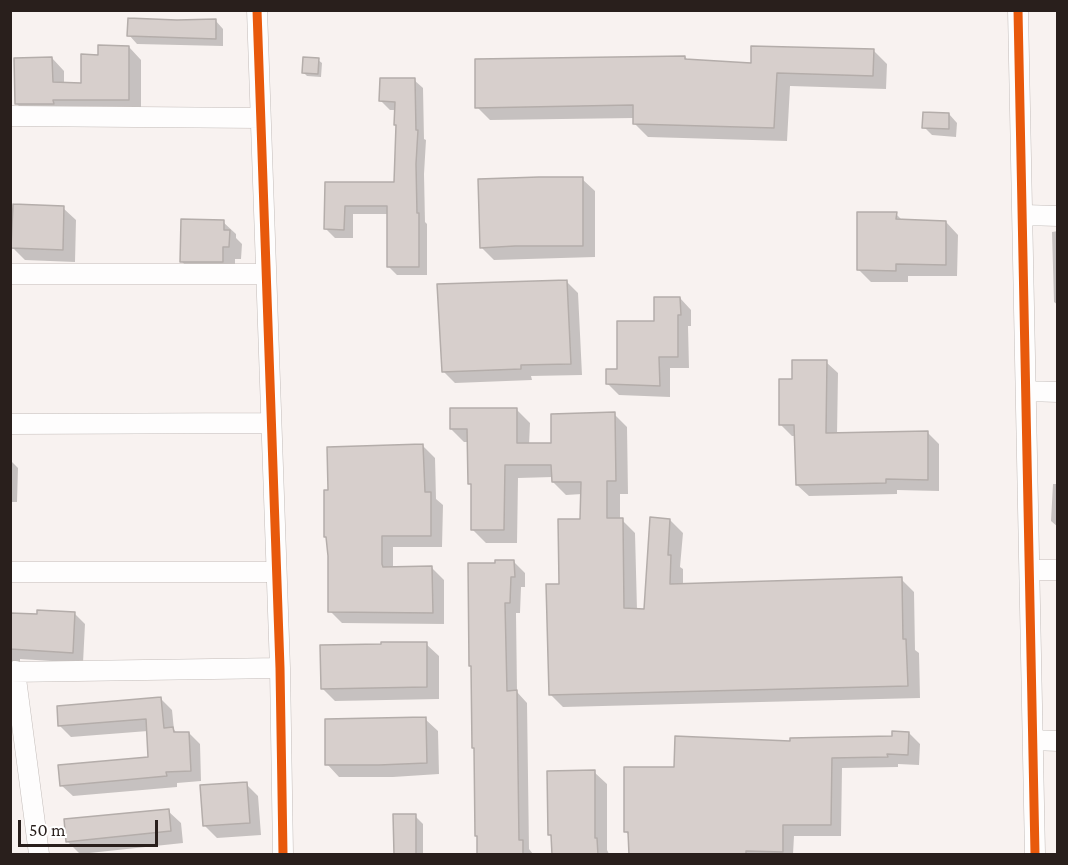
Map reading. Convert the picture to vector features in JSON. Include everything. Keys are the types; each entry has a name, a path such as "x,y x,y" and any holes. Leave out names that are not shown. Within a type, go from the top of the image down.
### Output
{"street":[{"path":"256,10 280,668 283,855"},
{"path":"1018,10 1024,215 1035,855"},
{"path":"10,116 260,118"},
{"path":"1024,215 1058,216"},
{"path":"10,274 265,274"},
{"path":"1027,391 1058,392"},
{"path":"10,424 271,423"},
{"path":"1030,570 1058,570"},
{"path":"10,572 276,572"},
{"path":"39,855 13,671 280,668"},
{"path":"1034,740 1058,741"}],"building":[{"path":"128,18 216,19 216,39 127,36"},
{"path":"98,45 129,46 129,100 53,100 54,104 15,104 14,58 52,57 53,82 81,83 81,54 98,55"},
{"path":"751,46 874,49 873,76 777,73 774,128 633,124 633,105 475,108 475,59 685,56 685,59 751,63"},
{"path":"303,57 319,58 318,74 302,73"},
{"path":"380,78 415,78 416,130 418,130 416,164 419,267 387,267 387,206 345,206 344,230 324,229 325,182 394,182 395,102 379,101"},
{"path":"923,112 949,113 949,129 922,128"},
{"path":"583,177 583,246 480,248 478,179"},
{"path":"13,204 64,206 63,250 11,248"},
{"path":"857,212 897,212 896,219 946,221 946,265 896,264 896,271 857,270"},
{"path":"181,219 224,220 224,230 230,230 229,247 223,247 223,262 180,262"},
{"path":"567,280 571,364 521,365 521,369 442,372 437,284"},
{"path":"654,297 680,297 678,357 659,357 660,386 606,384 606,369 617,369 617,321 654,321"},
{"path":"792,360 827,360 826,433 928,431 928,480 886,479 886,483 796,485 794,425 779,425 779,379 792,379"},
{"path":"450,408 517,408 517,443 551,443 551,414 615,412 616,481 607,481 607,518 623,518 624,608 644,609 650,517 670,519 668,555 671,555 670,584 902,577 903,639 906,639 908,686 549,695 546,584 559,584 558,519 580,519 581,482 552,482 551,465 505,465 504,530 471,530 471,484 468,484 467,429 450,429"},
{"path":"423,444 425,492 431,492 431,536 382,536 382,564 383,567 432,566 433,613 328,612 328,556 326,537 324,537 324,490 328,490 327,447"},
{"path":"495,560 514,560 515,577 511,577 510,603 505,603 507,691 517,690 519,840 523,840 523,855 477,855 477,836 475,836 468,563 495,563"},
{"path":"37,610 75,612 73,653 10,649 10,613 37,614"},
{"path":"381,642 427,642 427,687 321,689 320,645 381,644"},
{"path":"161,697 164,728 173,727 174,732 189,732 191,771 166,772 167,776 60,786 58,765 148,757 146,719 58,726 57,706"},
{"path":"426,717 427,763 325,765 325,719"},
{"path":"892,731 909,732 908,755 887,754 888,757 832,758 831,825 783,825 783,852 746,851 746,855 629,855 628,832 624,832 624,767 674,767 675,736 790,741 790,738 892,736"},
{"path":"595,770 595,838 597,838 598,855 552,855 551,835 548,835 547,771"},
{"path":"247,782 250,823 203,826 200,785"},
{"path":"169,809 171,831 66,842 64,819"},
{"path":"393,814 416,814 416,855 394,855"}],"cycle path":[{"path":"257,10 280,668 283,854"},
{"path":"1018,10 1035,854"}]}
